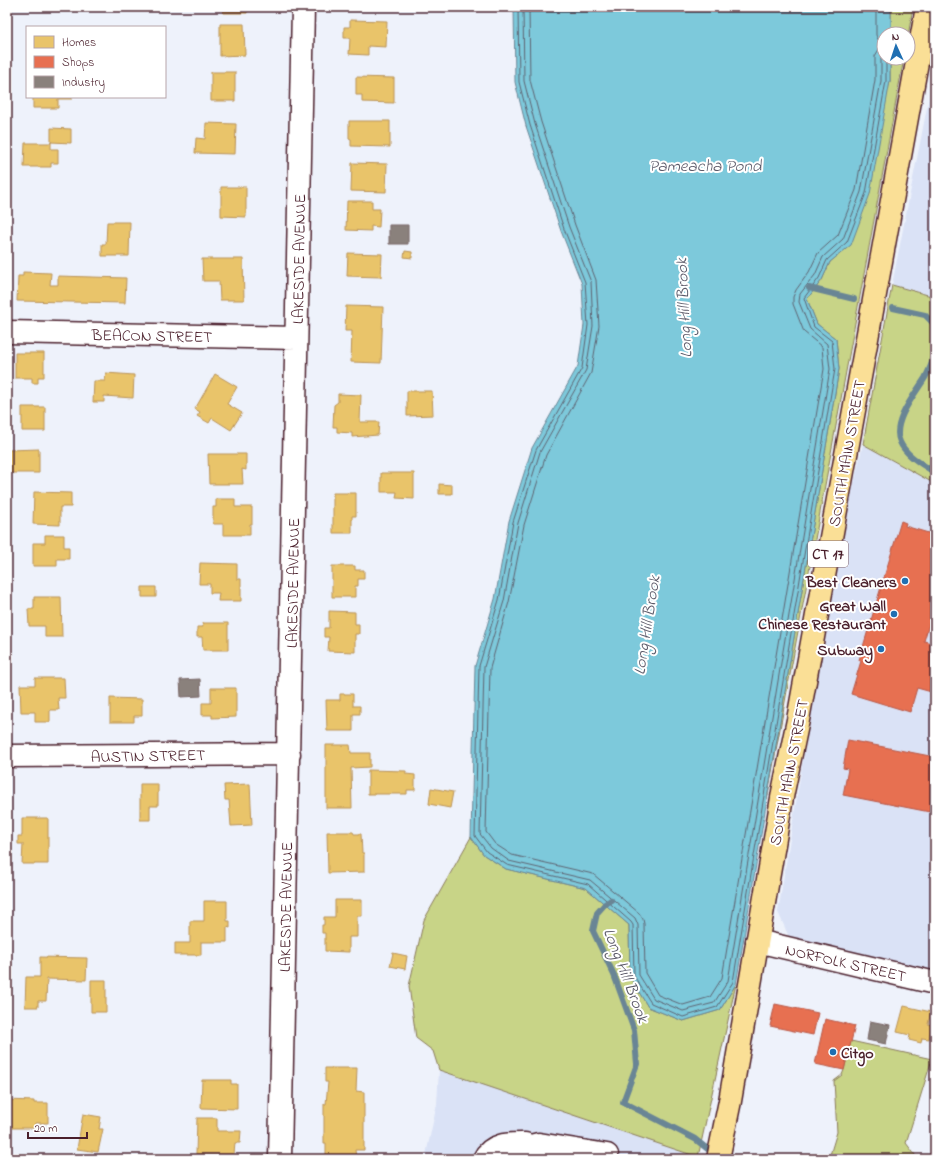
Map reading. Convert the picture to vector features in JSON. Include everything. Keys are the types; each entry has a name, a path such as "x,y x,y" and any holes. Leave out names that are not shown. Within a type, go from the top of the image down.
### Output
{"main road":[{"name":"SOUTH MAIN STREET","path":"718,1159 730,1101 783,792 798,720 928,33 926,7"}],"street":[{"name":"LAKESIDE AVENUE","path":"280,1159 303,7"},
{"name":"BEACON STREET","path":"7,332 296,338"},
{"name":"AUSTIN STREET","path":"7,756 289,754"},
{"name":"NORFOLK STREET","path":"757,941 935,983"},
{"path":"484,1159 494,1148 510,1144 539,1144 607,1155"},
{"path":"507,1159 527,1147 539,1144"}],"shaded area":[{"path":"935,67 935,297 892,285"},
{"path":"863,444 935,484 935,972 789,937 778,912 812,705 846,517"},
{"path":"439,1070 701,1159 425,1159 437,1104"}],"green space":[{"path":"891,7 913,7 910,26 891,26"},
{"path":"890,66 903,66 767,799 839,369 836,339 817,324 807,299 822,280 830,262 851,244 890,81"},
{"path":"892,285 935,297 935,484 863,444"},
{"path":"471,837 484,855 506,869 586,888 629,925 630,977 648,1007 683,1021 720,1010 736,984 698,1157 439,1070 433,1051 416,1038 409,986 424,920"},
{"path":"851,1041 932,1059 906,1143 918,1159 818,1159 830,1155 837,1132 834,1081 842,1075"}],"water":[{"name":"Pameacha Pond","path":"514,7 891,7 891,26 876,26 876,66 890,66 890,81 870,194 851,245 830,262 822,280 807,299 817,324 836,339 839,369 736,984 720,1010 683,1021 648,1007 630,977 629,925 586,888 506,869 484,855 471,837 475,666 495,599 509,521 532,448 578,366 584,325 582,284 561,231 526,126 515,82"}],"building: Homes":[{"path":"223,7 247,7 247,13 223,13"},
{"path":"350,20 387,21 386,47 368,46 368,55 349,54 350,38 344,38 344,27 350,27"},
{"path":"220,24 244,24 245,55 220,56"},
{"path":"211,72 235,72 235,101 211,101"},
{"path":"356,77 394,78 394,103 362,102 362,95 356,95"},
{"path":"33,98 72,98 58,99 58,108 33,108"},
{"path":"349,121 390,121 390,147 351,146 351,139 349,138"},
{"path":"206,123 236,124 235,154 195,153 196,138 205,139"},
{"path":"51,128 71,129 71,143 51,142"},
{"path":"25,143 51,143 51,149 58,149 58,163 51,163 51,167 24,167"},
{"path":"352,163 387,164 386,192 351,191"},
{"path":"221,187 246,187 246,217 221,216"},
{"path":"347,201 372,201 372,209 380,209 379,227 371,226 371,231 346,230"},
{"path":"107,222 130,222 129,256 102,256 102,244 106,244"},
{"path":"405,251 412,252 412,258 404,257"},
{"path":"348,253 382,254 381,277 347,276"},
{"path":"202,259 243,259 244,300 220,300 219,281 203,281"},
{"path":"23,272 51,273 50,285 58,285 58,276 126,278 125,303 17,301 18,276 23,276"},
{"path":"346,306 383,307 381,363 351,362 352,331 345,331"},
{"path":"15,353 44,353 44,377 38,377 38,383 32,383 32,378 15,378"},
{"path":"106,373 134,375 133,398 104,396 104,402 93,402 94,381 105,381"},
{"path":"215,374 237,387 227,404 242,413 231,430 212,418 209,423 197,416 200,412 195,409"},
{"path":"407,391 432,391 433,415 407,416"},
{"path":"338,394 361,395 360,422 379,422 378,435 352,437 352,433 337,432 337,427 333,427 334,405 338,402"},
{"path":"22,407 45,407 45,431 22,431"},
{"path":"39,449 39,473 9,473 9,450"},
{"path":"208,454 246,454 246,470 242,469 243,484 209,484"},
{"path":"381,473 414,473 414,499 396,498 397,492 381,492"},
{"path":"439,484 452,485 452,494 439,494"},
{"path":"34,492 71,493 71,507 60,507 60,525 33,524"},
{"path":"333,493 356,493 356,516 352,516 352,533 333,533"},
{"path":"216,499 235,499 235,507 252,507 252,524 250,524 250,535 223,535 223,524 213,524 213,507 216,507"},
{"path":"45,535 64,535 64,547 69,547 69,559 57,559 57,566 33,566 33,543 45,543"},
{"path":"200,563 237,564 237,579 241,579 241,601 218,601 219,593 210,593 210,584 199,584"},
{"path":"332,566 355,566 355,570 364,570 364,579 358,579 358,586 355,586 355,597 332,597"},
{"path":"142,587 156,587 156,597 142,597"},
{"path":"34,597 61,597 62,637 45,637 45,626 29,626 28,609 34,609"},
{"path":"329,611 355,612 355,624 359,624 359,634 355,634 355,652 328,651 329,637 324,637 324,628 329,628"},
{"path":"202,623 228,623 228,650 203,650 202,637 197,637 197,627 203,627"},
{"path":"35,678 64,678 65,698 58,698 59,710 50,710 50,722 35,722 35,712 21,712 20,685 35,685"},
{"path":"211,688 236,688 236,717 212,718 212,715 202,715 202,703 211,703"},
{"path":"340,694 353,694 353,706 360,706 360,714 353,714 353,731 327,731 326,700 340,700"},
{"path":"110,698 142,699 142,716 134,716 134,722 110,722"},
{"path":"326,745 350,745 351,753 370,753 370,767 351,768 352,808 326,808"},
{"path":"368,770 406,771 406,774 415,775 415,790 407,790 407,794 368,794"},
{"path":"140,784 158,784 158,806 150,806 150,820 140,820"},
{"path":"250,784 252,825 231,826 229,800 225,800 224,785"},
{"path":"431,788 453,792 450,808 429,804"},
{"path":"22,818 48,818 48,864 22,864 23,844 18,844 18,836 22,836"},
{"path":"327,832 353,832 354,834 361,834 362,853 364,853 364,872 328,873"},
{"path":"335,900 362,900 362,916 357,916 357,937 349,937 349,952 325,951 325,933 322,933 322,925 324,925 324,917 335,917"},
{"path":"204,901 227,901 227,921 230,921 230,928 227,927 227,942 201,942 201,955 175,955 175,943 190,943 190,921 204,921"},
{"path":"393,953 407,956 405,969 390,966"},
{"path":"40,957 87,958 86,980 47,979 46,1001 38,1001 38,1007 25,1007 26,977 40,977"},
{"path":"91,980 106,980 106,1012 91,1012"},
{"path":"904,1006 931,1012 928,1024 932,1025 929,1039 922,1038 921,1043 909,1040 910,1035 897,1032"},
{"path":"325,1068 357,1068 356,1091 364,1092 364,1150 355,1150 356,1159 323,1159 323,1157 326,1157 326,1143 324,1143 324,1104 326,1104 328,1082 325,1082"},
{"path":"202,1080 231,1080 231,1084 237,1084 237,1109 201,1108"},
{"path":"7,1100 48,1103 48,1123 35,1123 35,1128 7,1128"},
{"path":"83,1114 101,1117 99,1129 103,1129 98,1152 77,1149"},
{"path":"197,1118 217,1118 217,1131 241,1131 240,1143 235,1143 234,1154 196,1154"}],"building: Shops":[{"path":"901,521 906,523 905,526 935,535 935,604 924,641 935,644 935,693 917,688 910,712 851,694 861,661 859,660"},
{"path":"848,740 935,757 935,813 843,795 848,769 843,768"},
{"path":"775,1004 818,1013 813,1035 770,1026"},
{"name":"Citgo","path":"825,1019 855,1026 844,1070 815,1064"}],"building: Industry":[{"path":"389,225 408,225 408,244 389,244"},
{"path":"200,679 201,696 181,697 180,680"},
{"path":"870,1021 890,1025 886,1044 867,1040"}],"waterway":[{"path":"809,288 854,299"},
{"path":"893,308 925,315 935,325"},
{"path":"935,355 925,378 905,409 901,418 898,434 900,442 906,452 935,473"},
{"name":"Long Hill Brook","path":"611,900 597,913 593,931 614,975 634,1030 637,1064 623,1102 695,1139 715,1155"}],"place":[{"name":"Best Cleaners","path":"905,581"},
{"name":"Great Wall Chinese Restaurant","path":"894,614"},
{"name":"Subway","path":"881,649"},
{"name":"Citgo","path":"833,1052"}]}
